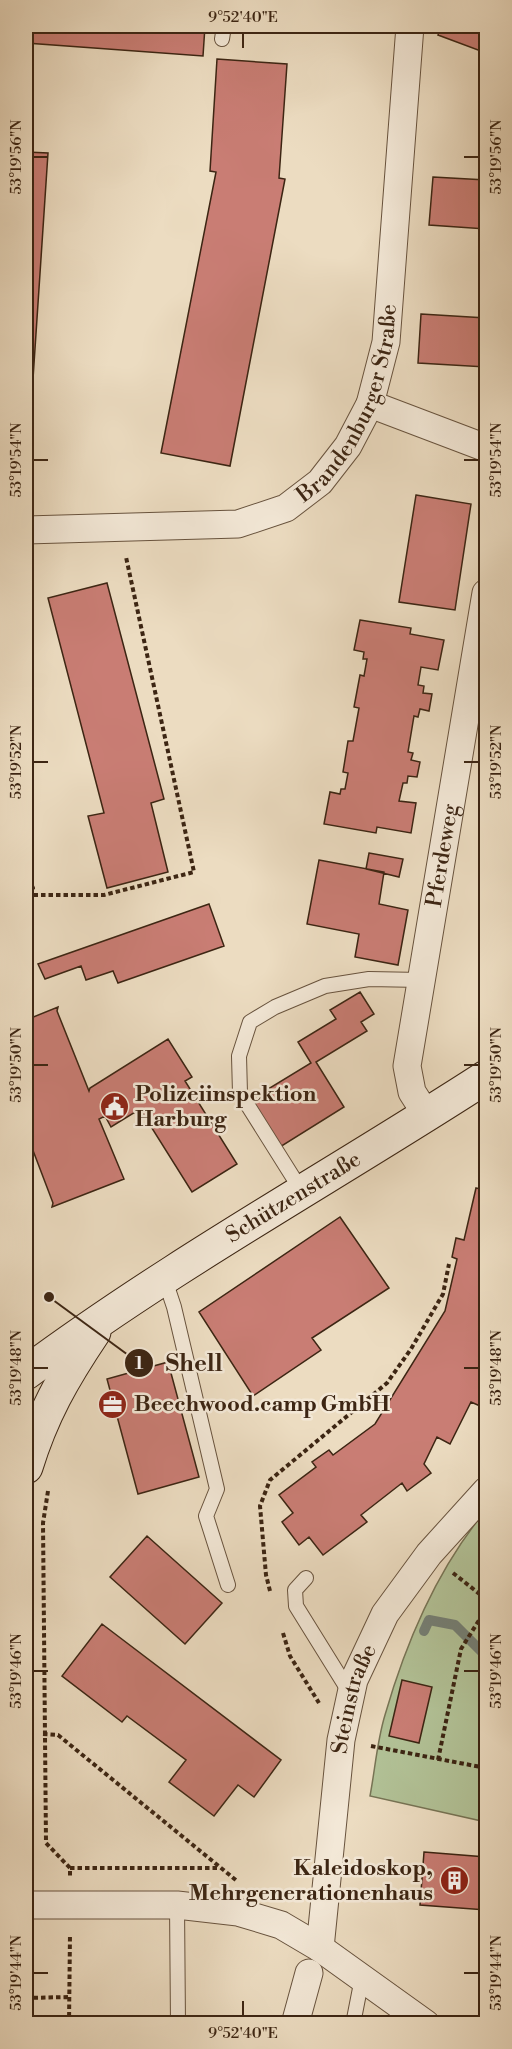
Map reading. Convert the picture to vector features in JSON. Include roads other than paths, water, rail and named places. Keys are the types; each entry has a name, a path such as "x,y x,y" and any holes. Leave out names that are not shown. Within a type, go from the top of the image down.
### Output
{"street":[{"name":"Brandenburger Straße","path":"26,530 238,524 286,508 320,482 348,446 370,404 386,342 410,26"},
{"path":"370,404 486,447"},
{"name":"Pferdeweg","path":"426,1114 412,1092 407,1066 486,593"},
{"name":"Schützenstraße","path":"26,1373 164,1277 486,1077"},
{"name":"Schützenstraße","path":"38,1474 39,1425 54,1394 102,1321"},
{"name":"Steinstraße","path":"320,1948 341,1740 354,1680 385,1614 429,1554 486,1491"},
{"path":"26,1905 177,1905 249,1915 281,1925 320,1948 426,2024"},
{"path":"295,2024 309,1973"}],"lane":[{"path":"301,1190 240,1093 239,1056 250,1022 275,1007 326,986 369,979 421,980"},
{"path":"164,1277 174,1307 217,1489 206,1516 228,1585"},
{"path":"306,1578 295,1590 296,1606 351,1695"},
{"path":"177,1905 178,2024"},
{"path":"353,2024 362,1978"}],"waterway":[{"path":"424,1631 429,1620 455,1625 486,1656"}],"place":[{"name":"Polizeiinspektion Harburg","path":"114,1107"},
{"name":"Shell","path":"49,1297"},
{"name":"Beechwood.camp GmbH","path":"113,1404"},
{"name":"Kaleidoskop, Mehrgenerationenhaus","path":"454,1881"}]}
